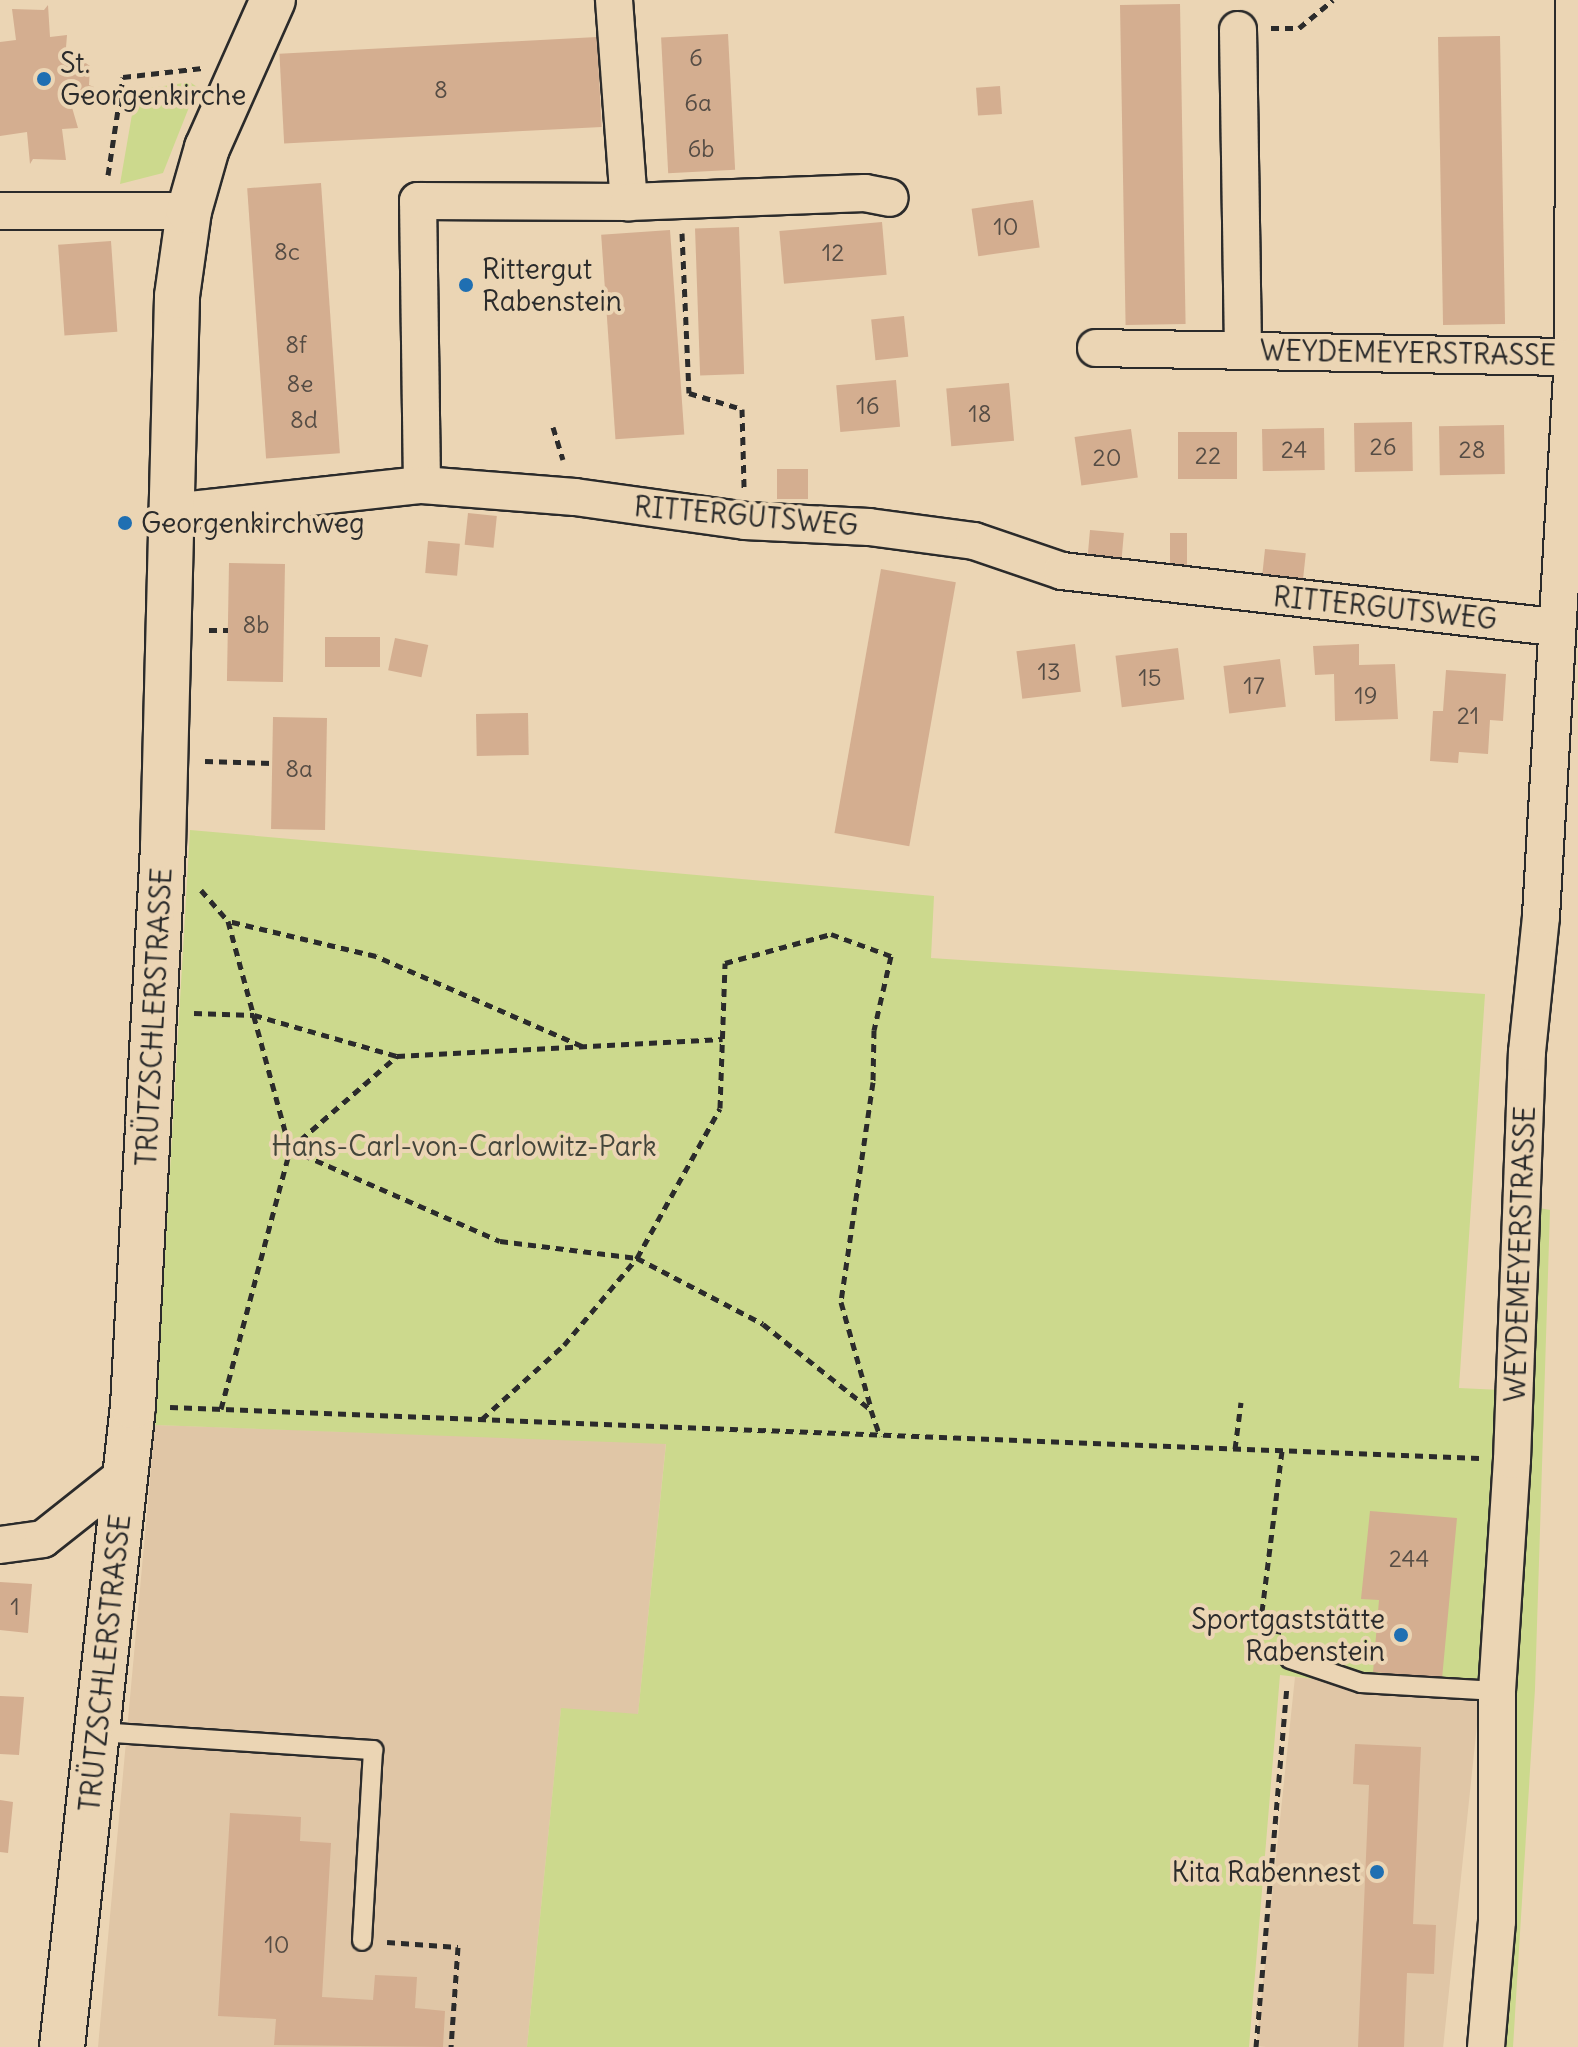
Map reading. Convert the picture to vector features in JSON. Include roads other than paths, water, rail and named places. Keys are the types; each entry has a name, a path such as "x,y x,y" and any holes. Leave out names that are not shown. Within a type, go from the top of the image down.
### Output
{"street":[{"name":"TRÜTZSCHLERSTRASSE","path":"62,2047 100,1732 133,1406 165,760 177,296 189,211 207,148 273,0"},
{"path":"614,0 629,202"},
{"name":"WEYDEMEYERSTRASSE","path":"1486,2047 1497,1921 1497,1691 1512,1460 1527,1052 1541,916 1556,627 1573,461 1574,0"},
{"name":"WEYDEMEYERSTRASSE","path":"1238,30 1243,350"},
{"path":"422,485 418,201 629,202 865,193 890,198"},
{"path":"0,211 189,211"},
{"name":"WEYDEMEYERSTRASSE","path":"1096,348 1573,357"},
{"name":"RITTERGUTSWEG","path":"172,512 422,485 575,497 745,521 959,539 1062,571 1556,627"},
{"path":"0,1545 43,1539 125,1474"}],"lane":[{"path":"1290,1659 1361,1683 1497,1691"},
{"path":"100,1732 373,1750 362,1941"}],"place":[{"name":"St. Georgenkirche","path":"44,79"},
{"name":"Rittergut Rabenstein","path":"466,285"},
{"name":"Georgenkirchweg","path":"125,523"},
{"name":"Sportgaststätte Rabenstein","path":"1401,1635"},
{"name":"Kita Rabennest","path":"1377,1872"}],"park label":[{"name":"Hans-Carl-von-Carlowitz-Park","path":"464,1146"}]}
